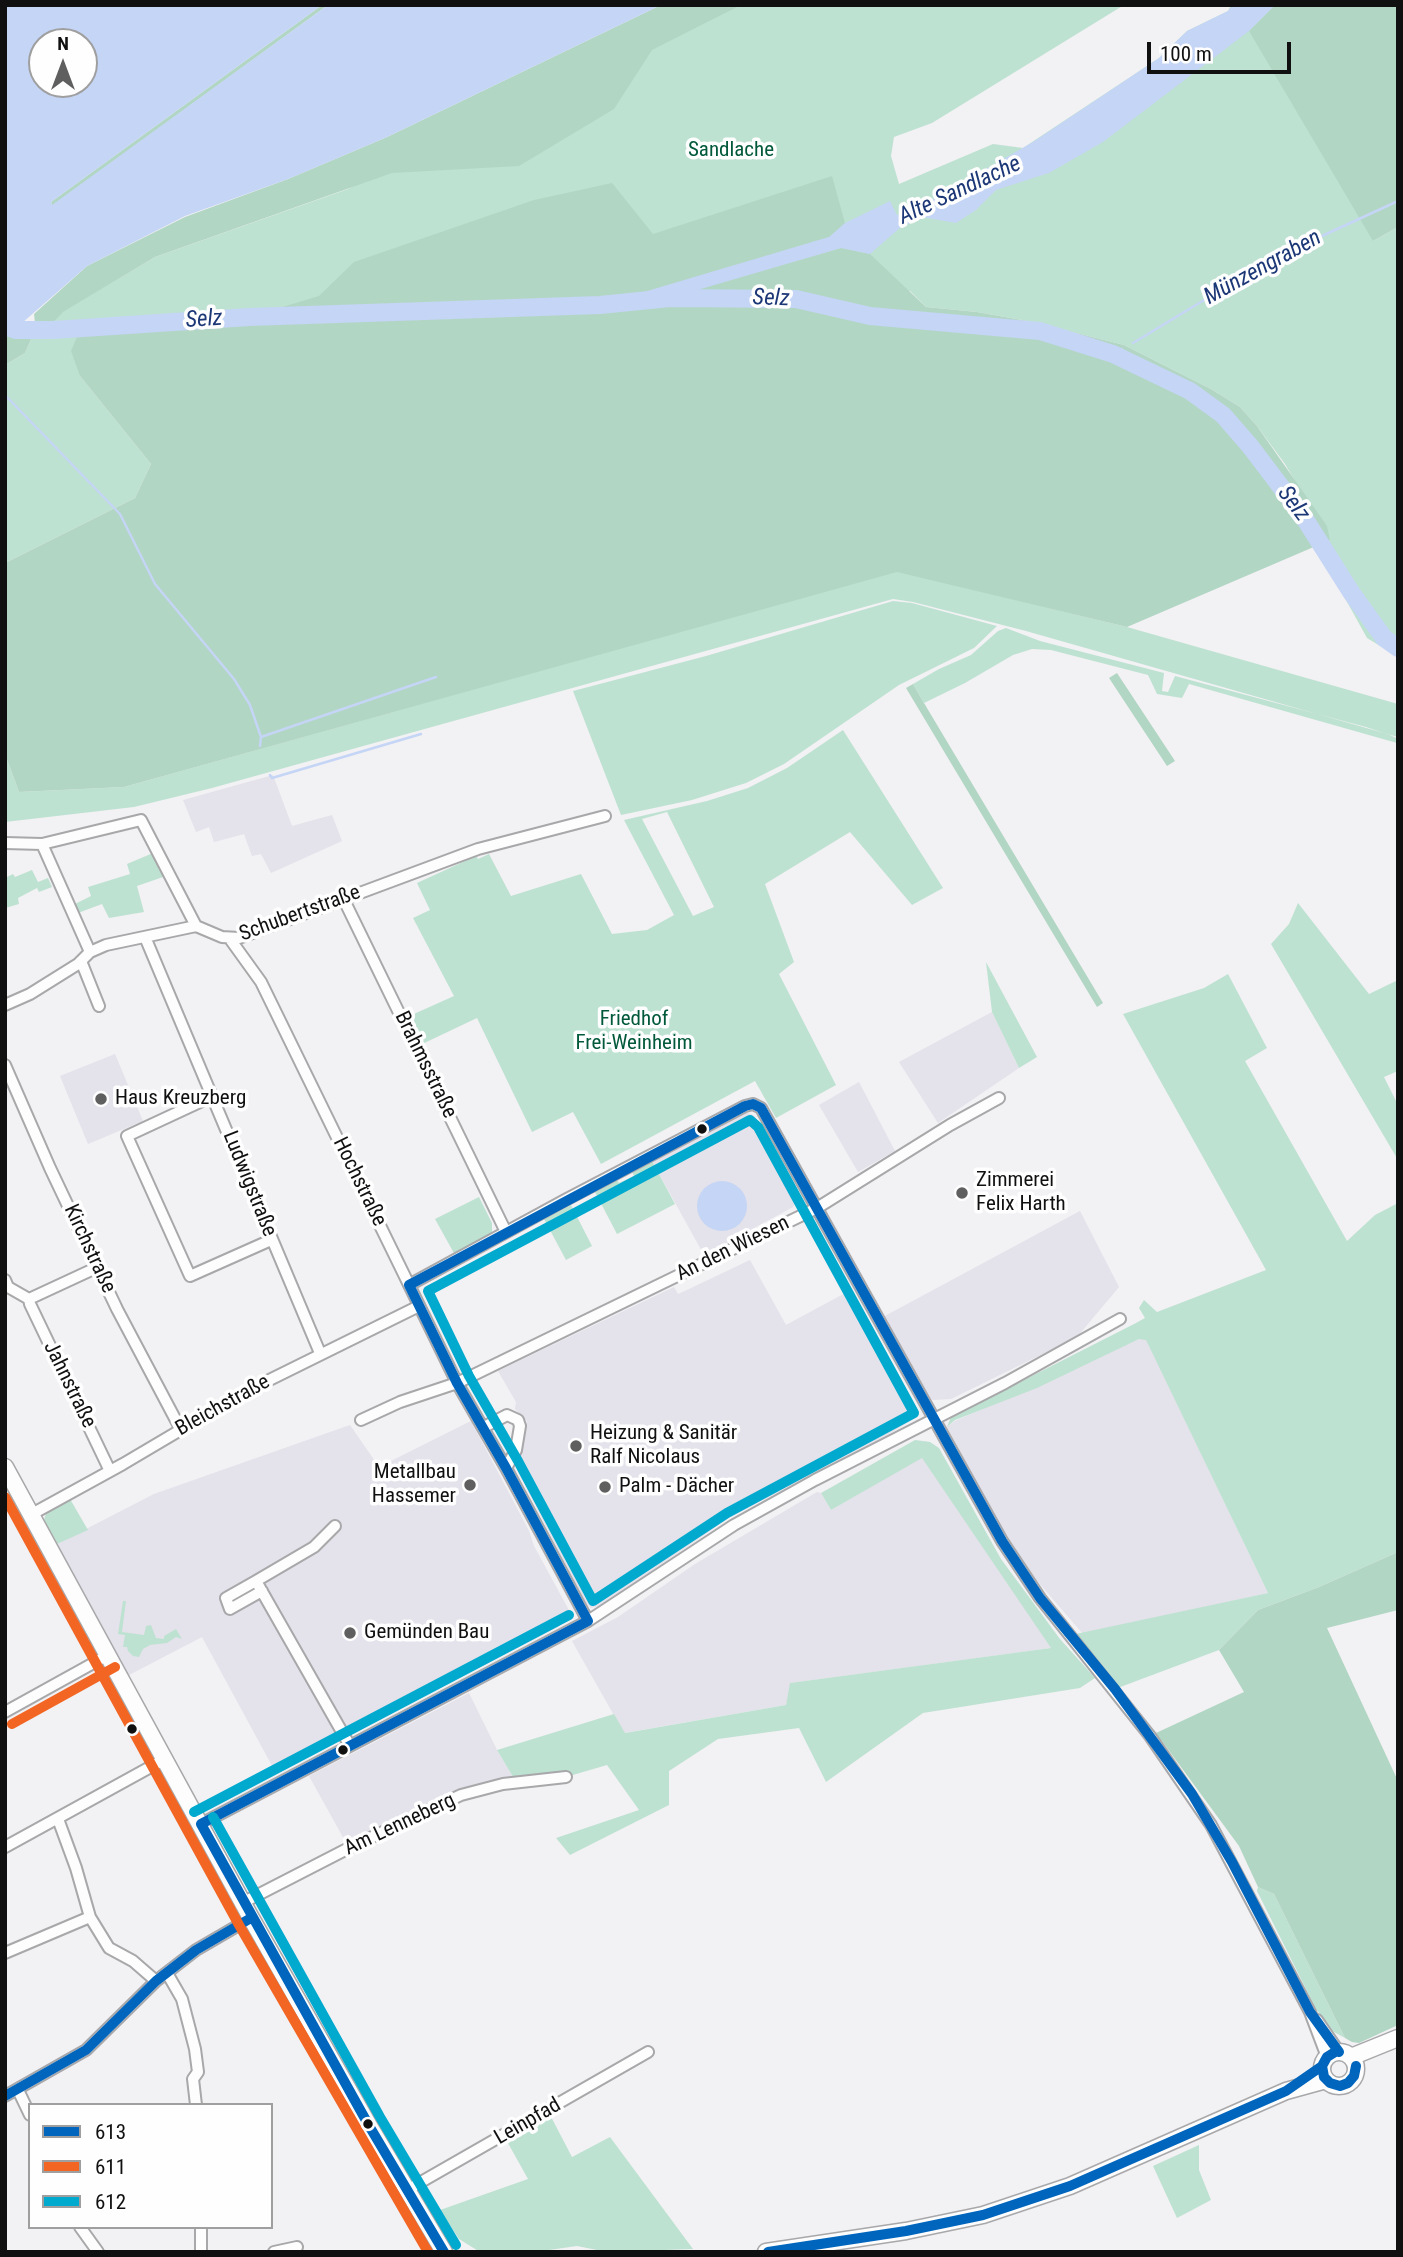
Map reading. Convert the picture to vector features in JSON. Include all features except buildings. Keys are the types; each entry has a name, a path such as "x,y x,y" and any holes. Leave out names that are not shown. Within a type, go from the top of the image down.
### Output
{"street":[{"name":"Schubertstraße","path":"196,926 230,939 239,938 478,849 605,816"},
{"path":"5,843 42,844 141,820 196,926 106,945 90,952 81,961 30,994 5,1005"},
{"path":"42,844 90,952"},
{"name":"Brahmsstraße","path":"344,898 506,1232"},
{"name":"Ludwigstraße","path":"145,937 320,1353"},
{"name":"Hochstraße","path":"230,939 261,982 457,1382 588,1621"},
{"path":"81,961 99,1006"},
{"name":"Kirchstraße","path":"5,1065 97,1267 180,1428"},
{"path":"5,1101 17,1096"},
{"path":"213,1096 127,1136 190,1276 271,1240"},
{"name":"An den Wiesen","path":"361,1420 400,1402 457,1382 817,1208 999,1098"},
{"path":"410,1285 742,1107 753,1104 762,1110 1002,1541 1040,1598 1115,1689 1192,1794 1337,2063"},
{"path":"29,1299 97,1267"},
{"name":"Jahnstraße","path":"5,1280 8,1287 29,1299 110,1471"},
{"name":"Bleichstraße","path":"32,1514 180,1428 320,1353 419,1306"},
{"path":"201,1824 588,1621 734,1525 1120,1319"},
{"path":"484,1427 507,1415 518,1420 520,1426 516,1450 506,1468"},
{"path":"5,1466 251,1918 440,2249 456,2252"},
{"path":"335,1526 314,1547 259,1586 349,1746"},
{"path":"5,1712 108,1655"},
{"path":"5,1847 165,1759"},
{"name":"Am Lenneberg","path":"244,1902 349,1848 461,1796 503,1784 566,1777"},
{"path":"58,1819 90,1917 109,1948 133,1961 156,1981"},
{"path":"5,1953 90,1917"},
{"path":"5,2096 86,2050 156,1981 196,1950 251,1918"},
{"path":"167,1973 182,1999 195,2049 198,2072 193,2079 196,2103"},
{"path":"766,2252 906,2231 983,2216 1070,2186 1286,2091 1337,2063 1392,2041"},
{"name":"Leinpfad","path":"407,2190 648,2052"},
{"path":"18,2090 28,2111"},
{"path":"81,2229 98,2252"},
{"path":"201,2229 201,2252"},
{"path":"275,2252 297,2247"}],"shaded area":[{"path":"273,775 292,826 332,815 342,841 271,873 261,854 252,856 244,834 214,842 209,827 196,832 183,800"},
{"path":"992,1012 1019,1068 938,1123 899,1062"},
{"name":"Haus Kreuzberg","path":"115,1054 143,1121 88,1144 60,1076"},
{"path":"859,1082 895,1151 858,1172 819,1105"},
{"path":"747,1112 755,1116 797,1198 793,1207 704,1255 652,1161"},
{"path":"1080,1211 1119,1287 1077,1337 951,1399 932,1400 883,1317"},
{"path":"750,1260 786,1325 849,1291 916,1408 915,1418 888,1435 729,1518 602,1605 591,1608 585,1602 517,1470 527,1421 515,1409 516,1402 498,1371 674,1287 678,1294"},
{"path":"1139,1339 1146,1339 1268,1593 1083,1634 1026,1568 1010,1544 947,1427 955,1421"},
{"path":"471,1421 570,1612 570,1617 558,1627 276,1773 202,1637 129,1675 57,1544 154,1494 350,1425 379,1467"},
{"path":"922,1457 1052,1648 791,1683 786,1705 624,1733 572,1641 618,1617 695,1564 817,1492 821,1493 831,1510"},
{"path":"469,1693 516,1782 488,1787 349,1848 309,1776"}],"green space":[{"path":"322,5 328,5 52,206 51,202"},
{"path":"661,5 741,5 652,50 614,109 519,166 392,173 155,257 63,312 50,326 35,323 34,314 87,266 185,217 288,179 387,137"},
{"name":"Sandlache","path":"705,5 1124,5 932,123 894,137 891,156 899,184 993,144 1023,148 1159,58 1187,31 1228,11 1231,5 1398,5 1373,241 1398,227 1398,657 1367,638 1336,582 1321,544 1330,540 1285,464 1240,407 1211,389 1124,345 1033,322 977,312 926,307 910,291 260,314 249,317 80,376 151,464 135,498 5,563 5,365 25,353 35,330 52,330 50,326 62,312 155,257 348,189"},
{"path":"1275,5 1398,5 1398,227 1373,241 1249,31"},
{"path":"832,176 845,223 830,237 606,304 670,297 841,248 870,254 926,307 977,312 1033,322 1124,345 1211,389 1240,407 1257,426 1327,526 1330,540 1127,627 897,572 124,787 19,792 5,754 5,563 135,498 151,464 80,376 71,351 77,337 111,326 249,317 319,296 354,262 534,200 612,183 653,234"},
{"path":"16,330 35,330 25,353 5,365 5,338"},
{"path":"897,571 1127,627 1398,704 1398,737 1026,631 893,599 212,788 134,807 5,822 5,754 19,792 124,787"},
{"path":"893,601 912,603 997,626 974,648 899,685 784,764 746,783 692,800 621,815 573,691 706,656"},
{"path":"1006,628 1040,641 1164,673 1162,691 1168,692 1175,676 1366,727 1396,738 1397,743 1189,684 1182,698 1157,694 1148,675 1051,650 1032,649 1013,655 924,703 913,684 971,655 998,631"},
{"path":"1117,673 1175,761 1167,766 1109,678"},
{"path":"913,684 1103,1003 1097,1007 906,688"},
{"name":"Friedhof Frei-Weinheim","path":"843,730 943,888 912,905 850,832 765,884 794,962 779,974 836,1085 776,1118 755,1081 601,1164 573,1112 532,1132 477,1018 418,1046 405,1018 454,996 413,918 430,910 417,883 476,856 478,859 489,854 511,896 581,874 612,934 647,930 674,915 624,820 707,801 748,788 787,768","holes":["667,812 714,907 693,916 642,819"]},
{"path":"153,853 166,876 137,886 144,912 109,918 102,904 78,913 75,904 91,896 88,887 130,874 127,864"},
{"path":"32,870 38,882 48,878 52,887 39,892 37,888 18,898 19,904 5,908 5,878"},
{"path":"1298,903 1369,994 1398,980 1398,1071 1384,1077 1398,1105 1398,1160 1271,944 1289,924"},
{"path":"986,962 1037,1057 1019,1068 992,1012"},
{"path":"1228,974 1267,1048 1245,1061 1347,1241 1375,1215 1398,1203 1398,1552 1258,1610 1219,1650 1115,1689 1071,1635 1268,1593 1146,1340 1139,1339 1037,1388 955,1420 947,1427 951,1417 1145,1318 1139,1308 1144,1300 1157,1312 1266,1270 1123,1014 1204,988"},
{"path":"652,1161 675,1204 617,1234 595,1192 617,1180 619,1183 634,1176 632,1172"},
{"path":"479,1197 492,1223 492,1233 455,1255 435,1219"},
{"path":"571,1205 592,1246 566,1260 544,1219"},
{"path":"915,1440 930,1442 939,1448 1001,1559 1060,1639 1095,1678 1080,1688 923,1713 826,1782 799,1728 718,1739 669,1771 669,1805 570,1855 556,1838 639,1810 607,1765 566,1777 516,1782 497,1750 614,1714 625,1733 786,1705 790,1683 1051,1648 922,1458 831,1510 821,1493"},
{"path":"70,1499 88,1530 57,1544 44,1520 46,1513"},
{"path":"1398,1552 1398,1610 1327,1628 1398,1781 1398,2025 1359,2043 1345,2038 1274,1894 1258,1887 1239,1846 1156,1733 1244,1692 1219,1650 1258,1610"},
{"path":"123,1601 126,1601 122,1632 144,1635 146,1626 151,1625 156,1638 164,1639 164,1636 176,1629 182,1639 176,1637 167,1643 150,1645 143,1649 139,1657 133,1656 127,1647 123,1647 125,1635 118,1634"},
{"path":"1258,1887 1274,1894 1345,2038 1334,2032 1316,2009 1257,1891"},
{"path":"548,2111 572,2157 610,2137 693,2249 607,2252 577,2246 535,2252 480,2252 459,2239 440,2210 528,2179 504,2136"},
{"path":"1199,2145 1199,2170 1211,2200 1177,2218 1153,2166"}],"water":[{"path":"5,5 322,5 51,202 52,205 328,5 661,5 387,137 288,179 185,216 87,266 5,338"},
{"name":"Alte Sandlache","path":"1233,5 1275,5 1249,31 1103,142 1049,173 996,190 976,210 956,223 916,216 870,254 841,248 670,298 600,305 829,237 845,223 890,201 897,215 937,197 1033,142 1159,58 1187,31 1228,11"},
{"path":"722,1181 739,1189 747,1206 739,1223 722,1231 705,1223 697,1206 705,1189"}],"waterway":[{"name":"Münzengraben","path":"1133,343 1272,259 1398,201"},
{"name":"Selz","path":"5,326 16,330 53,330 249,317 600,305 670,298 796,299 870,316 1040,331 1113,354 1190,391 1223,415 1303,516 1384,638 1398,648"},
{"name":"Münzengraben","path":"1113,354 1122,349"},
{"path":"5,395 120,514 155,584 234,679 250,705 261,737 436,677"},
{"path":"270,775 272,778 421,734"},
{"path":"260,746 261,737"}],"transit line":[{"name":"613","path":"409,1285 745,1106 753,1104 761,1108 1002,1541 1040,1598 1115,1689 1192,1794 1232,1862 1310,2012 1339,2052"},
{"name":"612","path":"750,1120 758,1127 914,1413 727,1513 593,1601 469,1376 428,1291 750,1120"},
{"name":"613","path":"409,1285 457,1383 588,1621"},
{"name":"611","path":"5,1497 239,1925 428,2252"},
{"name":"612","path":"194,1812 569,1615"},
{"name":"613","path":"201,1824 588,1621"},
{"name":"611","path":"12,1724 115,1667"},
{"name":"612","path":"213,1817 380,2117 456,2245"},
{"name":"613","path":"201,1824 368,2124 444,2252"},
{"name":"613","path":"5,2096 86,2050 156,1981 196,1950 251,1918"},
{"name":"613","path":"1335,2052 1327,2057 1322,2066 1324,2077 1330,2083 1340,2086 1348,2083 1354,2076 1356,2066"},
{"name":"613","path":"768,2252 906,2231 983,2215 1070,2186 1286,2091 1322,2066"}],"place":[{"name":"Haus Kreuzberg","path":"101,1099"},
{"name":"Zimmerei Felix Harth","path":"962,1193"},
{"name":"Heizung & Sanitär Ralf Nicolaus","path":"576,1446"},
{"name":"Metallbau Hassemer","path":"470,1485"},
{"name":"Palm - Dächer","path":"605,1487"},
{"name":"Gemünden Bau","path":"350,1633"}]}
